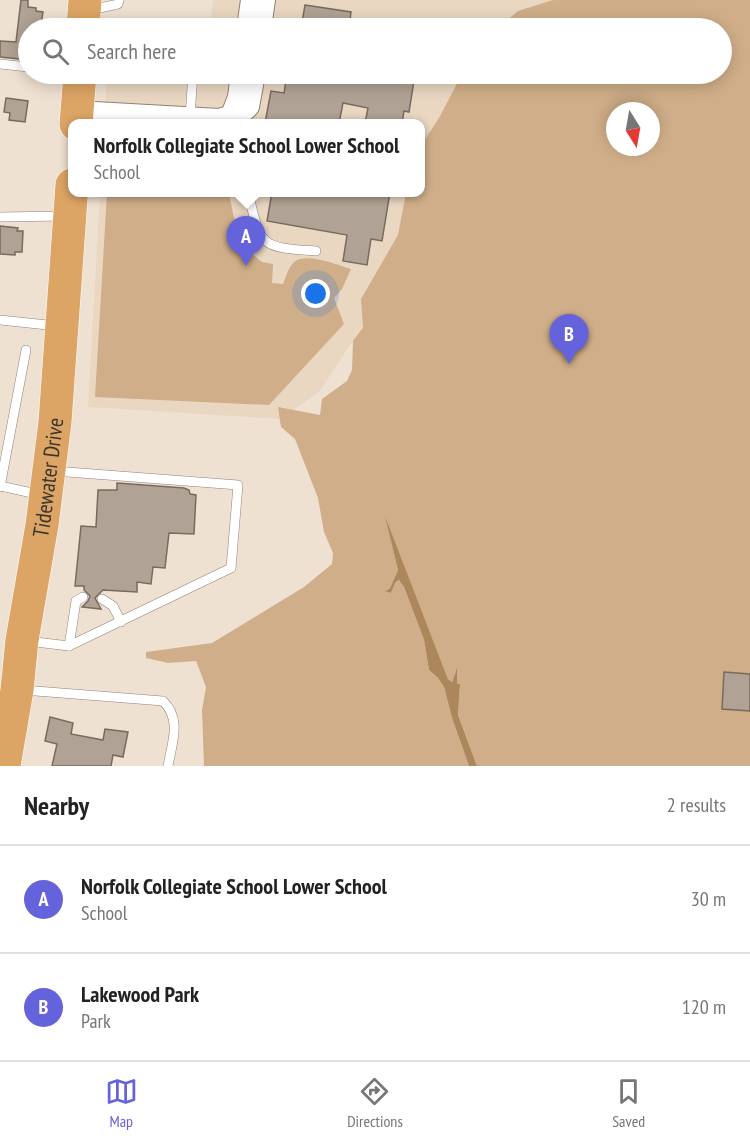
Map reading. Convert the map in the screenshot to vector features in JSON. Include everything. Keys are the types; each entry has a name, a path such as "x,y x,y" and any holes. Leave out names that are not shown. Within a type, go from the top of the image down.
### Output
{"highway":[{"path":"77,117 79,84"},
{"name":"Tidewater Drive","path":"4,766 56,422 71,201"}],"street":[{"path":"247,18 250,0"},
{"path":"263,18 266,0"},
{"path":"231,119 239,84"},
{"path":"77,117 190,116 231,119 250,107 254,84"}],"lane":[{"path":"84,13 118,4 118,0"},
{"path":"0,64 18,66"},
{"path":"190,116 192,84"},
{"path":"249,197 257,230 266,242 277,248 316,251"},
{"path":"0,217 71,201"},
{"path":"0,320 62,326"},
{"path":"22,640 69,646 231,568 238,485 0,486 26,350"},
{"path":"69,646 76,601 83,597"},
{"path":"102,599 113,606 121,622"},
{"path":"17,690 163,701 171,708 175,723 168,766"}],"shaded area":[{"path":"213,0 553,0 529,18 211,18"},
{"path":"553,0 750,0 750,766 477,766 458,715 460,684 457,684 456,670 452,682 448,679 387,522 398,570 390,588 386,590 391,593 395,583 400,580 404,587 424,640 429,670 444,687 469,766 204,766 202,710 206,687 196,661 168,663 146,658 146,652 212,643 304,587 332,564 333,553 324,532 318,498 295,439 281,427 278,407 320,415 322,399 347,381 352,370 353,341 363,327 361,299 398,235 405,197 425,197 425,139 457,84 732,84 732,18 510,18 518,11"},
{"path":"106,84 487,84 369,316 320,391 281,419 88,407 100,197 425,197 425,119 104,119"},
{"path":"107,197 230,197 239,244 262,262 273,264 272,283 283,284 290,267 299,259 322,260 351,269 342,289 334,298 344,324 269,405 95,397"},
{"path":"385,516 448,679 452,682 457,668 457,684 460,684 458,715 477,766 469,766 444,687 429,670 424,640 404,587 399,580 395,583 391,593 385,591 390,588 398,570"}],"building":[{"path":"21,0 28,0 28,7 43,12 42,18 19,18"},
{"path":"305,5 351,12 350,18 303,18"},
{"path":"18,25 18,59 0,57 0,41 16,42"},
{"path":"285,84 413,84 409,112 404,111 403,119 366,119 368,108 343,103 340,119 266,119 271,91 284,93"},
{"path":"6,98 28,101 25,122 9,120 10,113 4,112"},
{"path":"271,197 389,197 382,241 371,239 367,265 343,261 347,235 267,221"},
{"path":"0,226 18,228 17,231 23,231 22,252 15,252 15,255 0,254"},
{"path":"117,483 189,490 190,494 196,495 194,534 169,533 165,568 153,567 151,584 137,582 137,592 103,590 95,598 101,609 82,607 90,596 84,590 84,586 75,586 81,526 96,527 98,490 117,490"},
{"path":"724,672 750,674 750,711 722,709"},
{"path":"50,717 73,723 71,734 103,740 105,729 128,732 123,757 113,755 111,766 52,766 57,744 45,741"}],"place":[{"name":"Norfolk Collegiate School Lower School","path":"246,266"},
{"name":"Lakewood Park","path":"569,364"}]}
